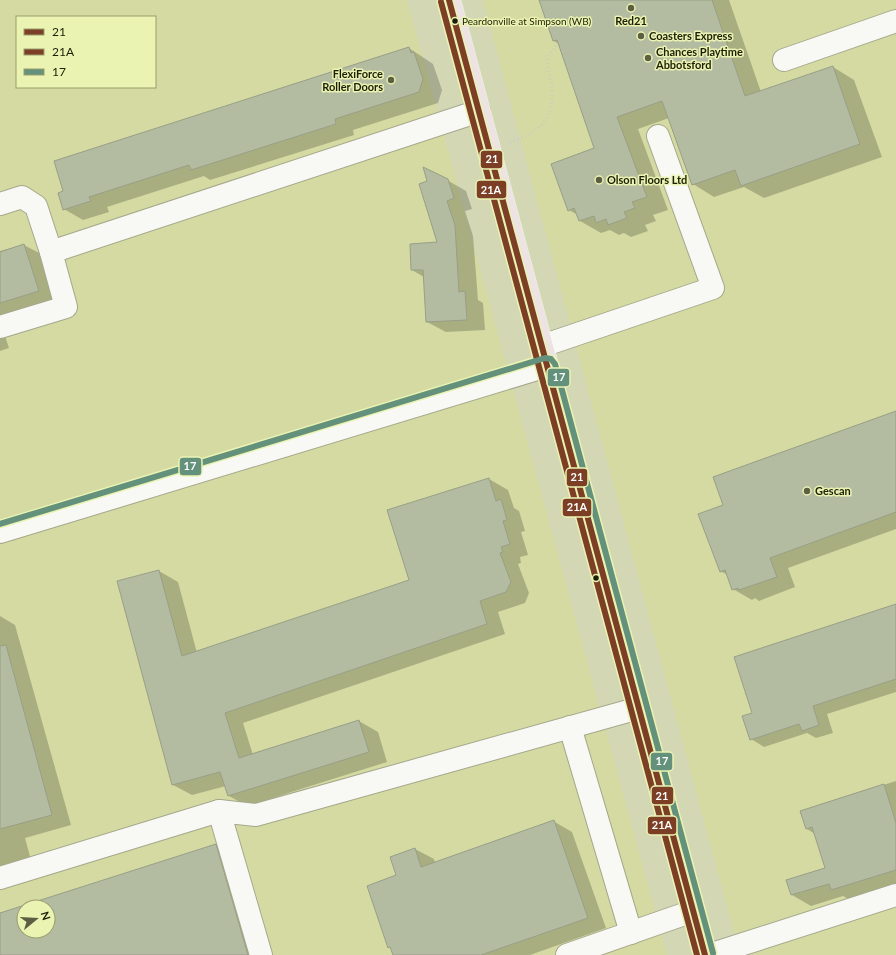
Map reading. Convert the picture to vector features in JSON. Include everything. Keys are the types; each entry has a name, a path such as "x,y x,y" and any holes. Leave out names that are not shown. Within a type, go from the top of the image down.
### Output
{"main road":[{"path":"449,0 705,955"}],"street":[{"path":"784,60 896,20"},
{"path":"51,252 479,111"},
{"path":"0,532 545,356 713,288 658,136"},
{"path":"0,204 22,197 36,206 51,252 66,307 0,328"},
{"path":"0,878 219,811 256,815 639,708"},
{"path":"570,727 631,933"},
{"path":"219,811 261,955"},
{"path":"709,955 896,895"},
{"path":"567,955 693,911"}],"path":[{"path":"489,148 529,136 539,130 545,121 552,99 548,62 551,52 558,43"}],"shaded area":[{"path":"0,0 407,0 667,955 0,955"},
{"path":"483,0 896,0 896,955 740,955"}],"building":[{"path":"539,0 712,0 745,96 833,66 860,144 741,186 735,170 692,185 662,101 617,117 647,197 632,202 635,208 624,212 627,218 608,225 606,219 596,223 594,216 579,221 574,208 568,211 551,164 594,148 557,40 553,41"},
{"path":"409,47 411,53 414,52 423,79 419,92 335,119 336,124 191,170 189,165 89,197 91,201 63,210 58,193 63,191 54,161"},
{"path":"423,167 448,179 454,198 447,201 455,225 459,292 465,291 467,320 426,322 423,270 411,270 410,244 437,242 419,184 427,181"},
{"path":"24,244 39,291 0,303 0,252"},
{"name":"Gescan","path":"896,411 896,512 770,558 777,577 739,590 738,588 732,590 725,570 720,572 698,514 723,505 713,477"},
{"path":"489,478 496,501 501,499 507,520 503,521 510,544 501,547 503,552 500,553 511,582 506,592 480,601 487,624 225,713 239,758 359,720 369,752 228,796 220,772 172,785 117,581 159,570 182,656 409,580 387,510"},
{"path":"896,604 896,679 813,706 819,725 802,731 799,724 750,740 742,716 752,713 734,657"},
{"path":"6,645 52,815 0,829 0,646"},
{"path":"884,784 896,823 896,870 831,890 829,884 791,895 786,880 825,868 812,827 806,829 800,811"},
{"path":"554,820 588,918 481,955 393,955 390,947 388,948 367,886 396,875 390,857 415,848 421,867"},
{"path":"216,844 248,955 0,955 0,913 16,908 16,939 56,939 56,899 44,899"}],"transit line":[{"name":"21","path":"449,0 705,955"},
{"name":"21A","path":"441,2 697,955"},
{"name":"17","path":"0,524 545,358 551,359 555,364 713,953"}],"place":[{"name":"Red21","path":"631,8"},
{"name":"Peardonville at Simpson (WB)","path":"455,21"},
{"name":"Coasters Express","path":"641,36"},
{"name":"Chances Playtime Abbotsford","path":"648,58"},
{"name":"FlexiForce Roller Doors","path":"391,80"},
{"name":"Olson Floors Ltd","path":"599,180"},
{"name":"Gescan","path":"807,491"}]}
